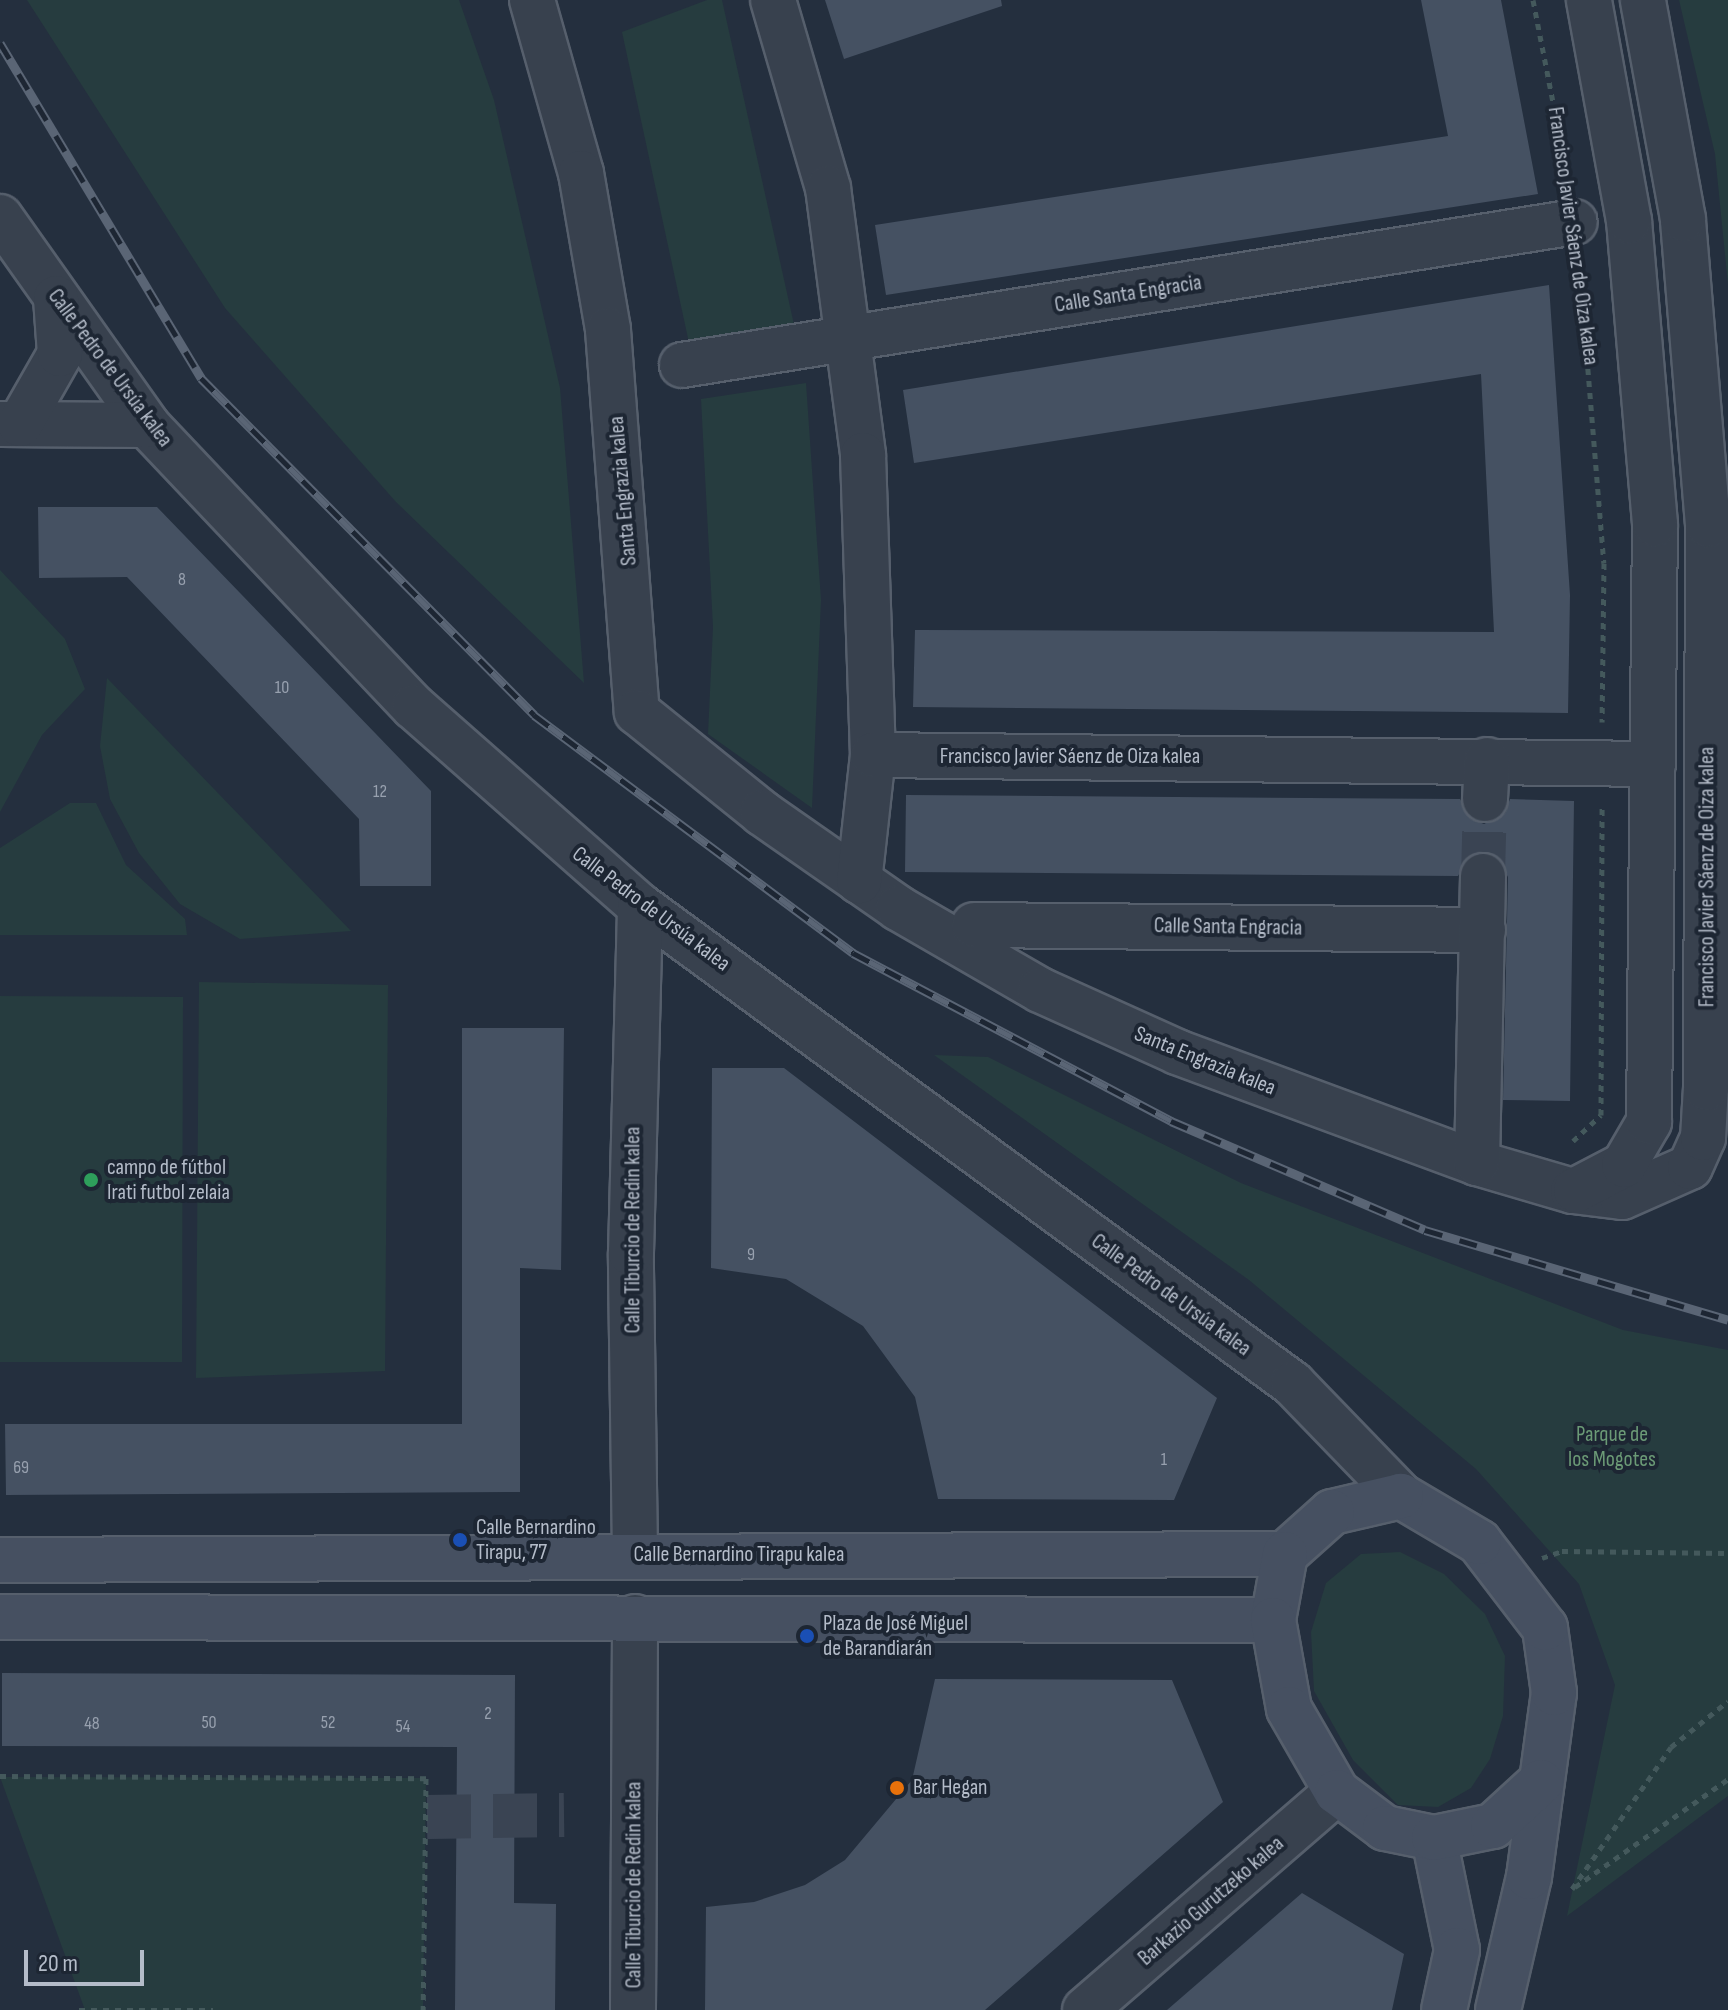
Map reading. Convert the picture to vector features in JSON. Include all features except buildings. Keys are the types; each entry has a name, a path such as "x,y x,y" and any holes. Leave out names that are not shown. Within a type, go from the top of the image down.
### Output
{"street":[{"name":"Santa Engrazia kalea","path":"532,0 581,173 608,330 637,712 859,881 1040,990 1177,1052 1477,1163 1569,1190"},
{"path":"773,0 828,188 850,339 872,571 873,755 859,881"},
{"path":"1569,1190 1624,1165 1649,1122 1654,509 1629,221 1589,0"},
{"name":"Francisco Javier Sáenz de Oiza kalea","path":"1569,1190 1622,1197 1690,1167 1703,1138 1706,1088 1708,525 1683,219 1643,0"},
{"name":"Calle Pedro de Ursúa kalea","path":"0,217 147,425 414,707 640,906 1293,1384 1401,1496"},
{"name":"Calle Santa Engracia","path":"682,365 1575,222"},
{"path":"10,424 60,354 56,298"},
{"path":"10,424 147,425"},
{"name":"Francisco Javier Sáenz de Oiza kalea","path":"873,755 1486,779 1602,762 1653,764"},
{"path":"1477,1163 1483,876"},
{"name":"Calle Tiburcio de Redin kalea","path":"635,1555 640,906"},
{"name":"Calle Santa Engracia","path":"974,925 1483,930"},
{"path":"1498,2010 1541,1782 1554,1693 1545,1628 1479,1542 1401,1496 1332,1512 1285,1554 1273,1620 1289,1709 1337,1792 1385,1828 1434,1838 1493,1826 1541,1782"},
{"name":"Calle Bernardino Tirapu kalea","path":"0,1560 1285,1554"},
{"path":"0,1617 1273,1620"},
{"name":"Calle Tiburcio de Redin kalea","path":"633,2010 635,1617"},
{"name":"Barkazio Gurutzeko kalea","path":"1085,2010 1337,1792"},
{"path":"1434,1838 1457,1950 1444,2010"}],"path":[{"name":"Francisco Javier Sáenz de Oiza kalea","path":"1533,0 1575,222 1604,563 1601,1115 1570,1144 1569,1190"},
{"path":"1562,1551 1728,1553"},
{"path":"1565,1897 1671,1747 1728,1701"},
{"path":"0,1776 426,1778 423,2010"},
{"path":"1573,1888 1728,1779"},
{"path":"79,2010 213,2010"}],"green space":[{"path":"27,0 459,0 494,100 560,388 584,683 396,502 225,308"},
{"path":"707,0 722,0 795,329 689,343 622,32"},
{"path":"1679,0 1728,0 1728,285 1715,154"},
{"path":"806,383 821,600 812,808 708,734 713,627 701,399"},
{"path":"0,570 65,639 85,689 42,735 0,812"},
{"path":"107,678 351,931 240,939 180,904 139,853 110,799 100,746"},
{"path":"70,803 96,803 126,865 185,919 187,935 0,935 0,848"},
{"path":"199,982 388,985 385,1371 196,1378"},
{"name":"campo de fútbol Irati futbol zelaia","path":"0,996 183,997 182,1362 0,1362"},
{"name":"Parque de los Mogotes","path":"934,1055 988,1057 1241,1183 1623,1330 1728,1350 1728,1796 1567,1916 1615,1685 1579,1584 1476,1469 1249,1280"},
{"path":"1400,1552 1444,1574 1485,1614 1505,1656 1503,1716 1490,1759 1471,1788 1438,1807 1398,1805 1353,1760 1314,1691 1311,1632 1326,1583 1361,1554"},
{"path":"0,1777 426,1778 423,2010 85,2010"}],"tunnel":[{"path":"1483,876 1485,799"},
{"path":"427,1817 564,1815"}],"railway":[{"path":"0,43 201,378 534,715 853,953 1171,1121 1425,1230 1728,1320"}],"place":[{"name":"campo de fútbol Irati futbol zelaia","path":"91,1180"},
{"name":"Calle Bernardino Tirapu, 77","path":"460,1540"},
{"name":"Plaza de José Miguel de Barandiarán","path":"807,1636"},
{"name":"Bar Hegan","path":"897,1788"}]}
